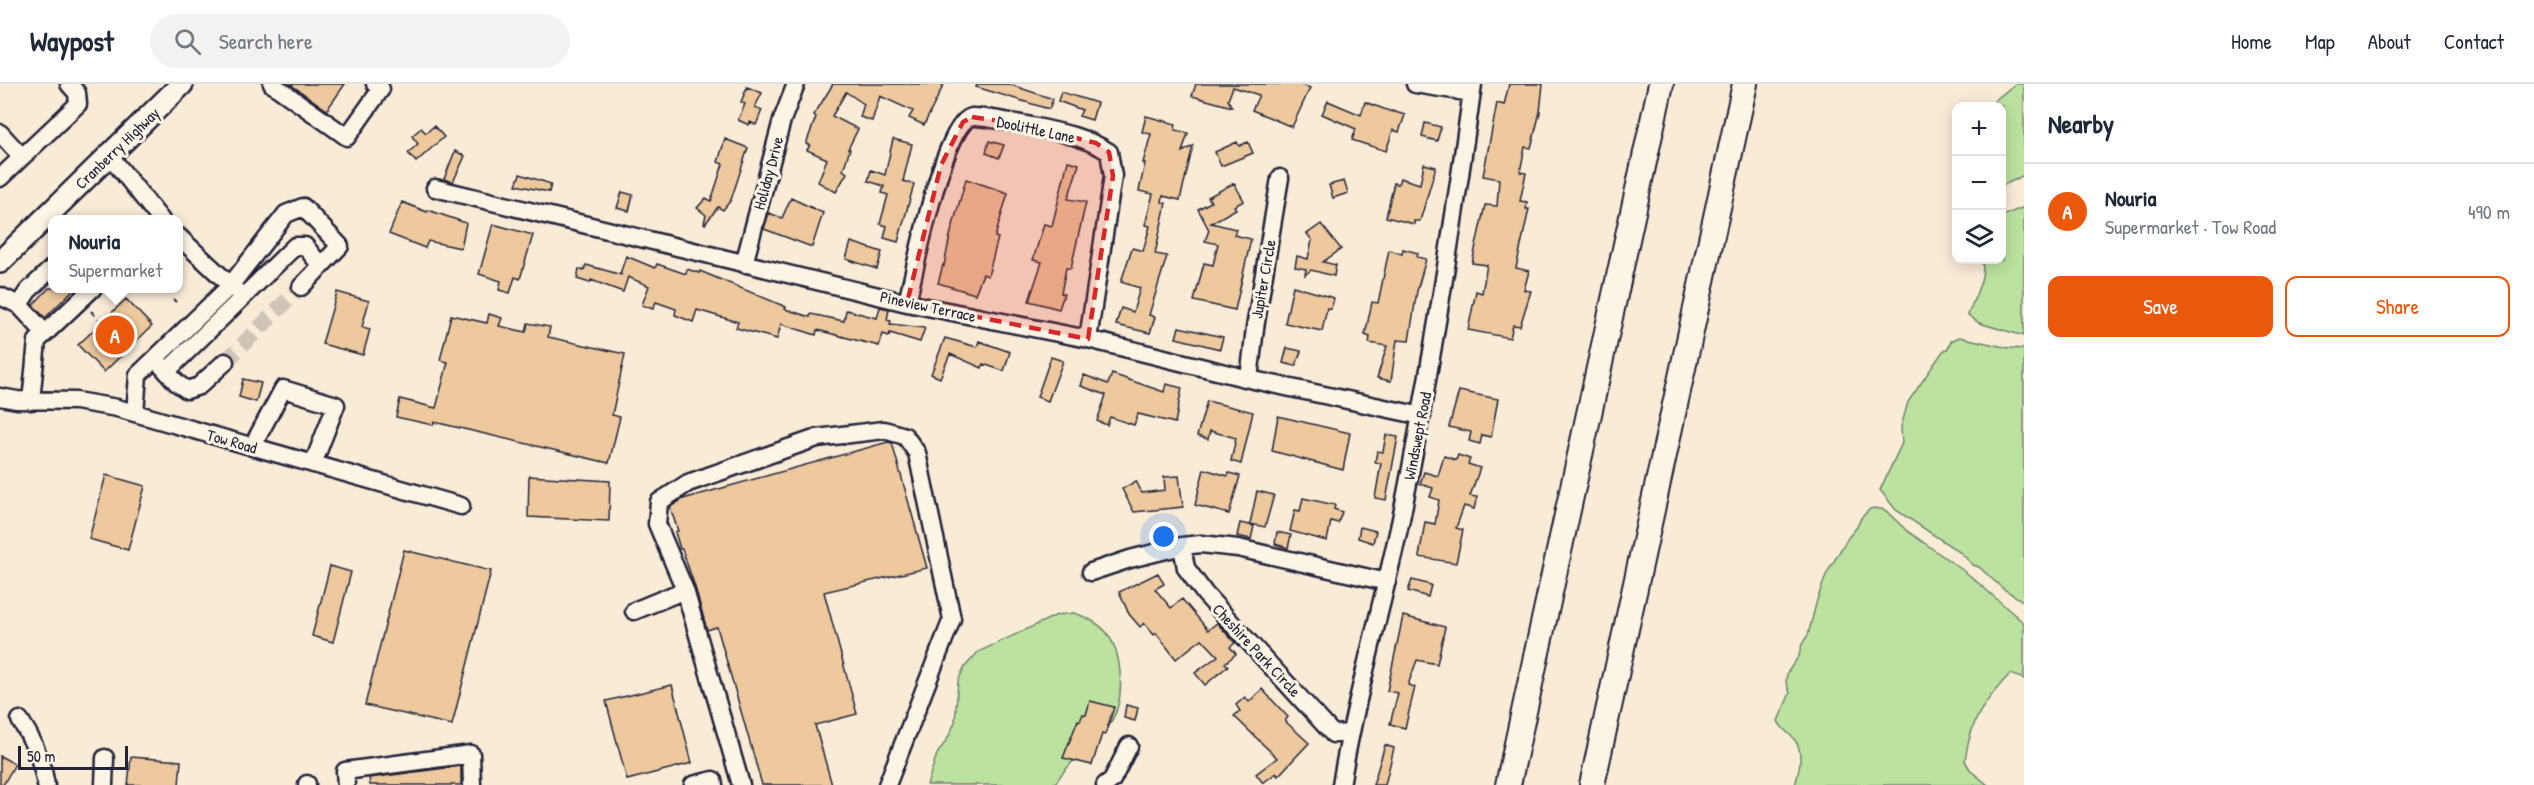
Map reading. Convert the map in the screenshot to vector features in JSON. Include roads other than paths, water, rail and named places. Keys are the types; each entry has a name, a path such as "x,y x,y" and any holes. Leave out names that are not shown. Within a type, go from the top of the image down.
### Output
{"highway":[{"path":"1508,785 1661,84"},
{"path":"1592,785 1745,84"}],"main road":[{"name":"Cranberry Highway","path":"49,215 182,84"},
{"name":"Cranberry Highway","path":"0,262 48,216"}],"street":[{"path":"0,178 78,104 77,93 69,84"},
{"path":"272,84 347,137 381,89 375,84"},
{"name":"Holiday Drive","path":"744,264 782,120 796,84"},
{"path":"1414,84 1472,89"},
{"name":"Windswept Road","path":"1341,785 1350,733 1387,582 1422,416 1472,89"},
{"name":"Doolittle Lane","path":"907,303 941,165 963,122 972,117 1020,124 1096,143 1109,152 1113,176 1088,339"},
{"path":"0,133 22,157"},
{"path":"110,156 158,215"},
{"name":"Jupiter Circle","path":"1249,380 1255,328 1280,178"},
{"name":"Pineview Terrace","path":"435,188 907,303 1088,339 1249,380 1422,416"},
{"path":"161,365 230,286 286,214 303,207 340,246 301,287"},
{"path":"0,247 26,237"},
{"path":"183,241 243,297"},
{"path":"135,413 138,375 161,365 243,297 295,246 305,246 321,266"},
{"path":"19,305 28,291 48,272"},
{"path":"31,401 37,341 88,293"},
{"path":"0,296 19,305 45,333"},
{"path":"161,365 188,390 199,386 225,362"},
{"path":"252,447 283,389 336,405 313,464"},
{"name":"Tow Road","path":"1,399 76,400 135,413 461,506"},
{"path":"741,785 685,590 657,524 658,502 688,483 817,438 884,430 905,436 917,453 951,619 887,785"},
{"path":"1091,572 1130,559 1182,546 1201,544 1238,549 1387,582"},
{"name":"Cheshire Park Circle","path":"1182,546 1186,568 1218,608 1333,734 1350,733"},
{"path":"634,611 685,590"},
{"path":"20,720 36,747 43,766 46,785"},
{"path":"1105,785 1112,780 1129,746"},
{"path":"346,785 345,771 471,754 471,785"},
{"path":"104,785 105,758"},
{"path":"693,785 712,780 714,785"}],"tunnel":[{"path":"225,362 301,287"}],"place":[{"name":"Nouria","path":"115,335"}]}
